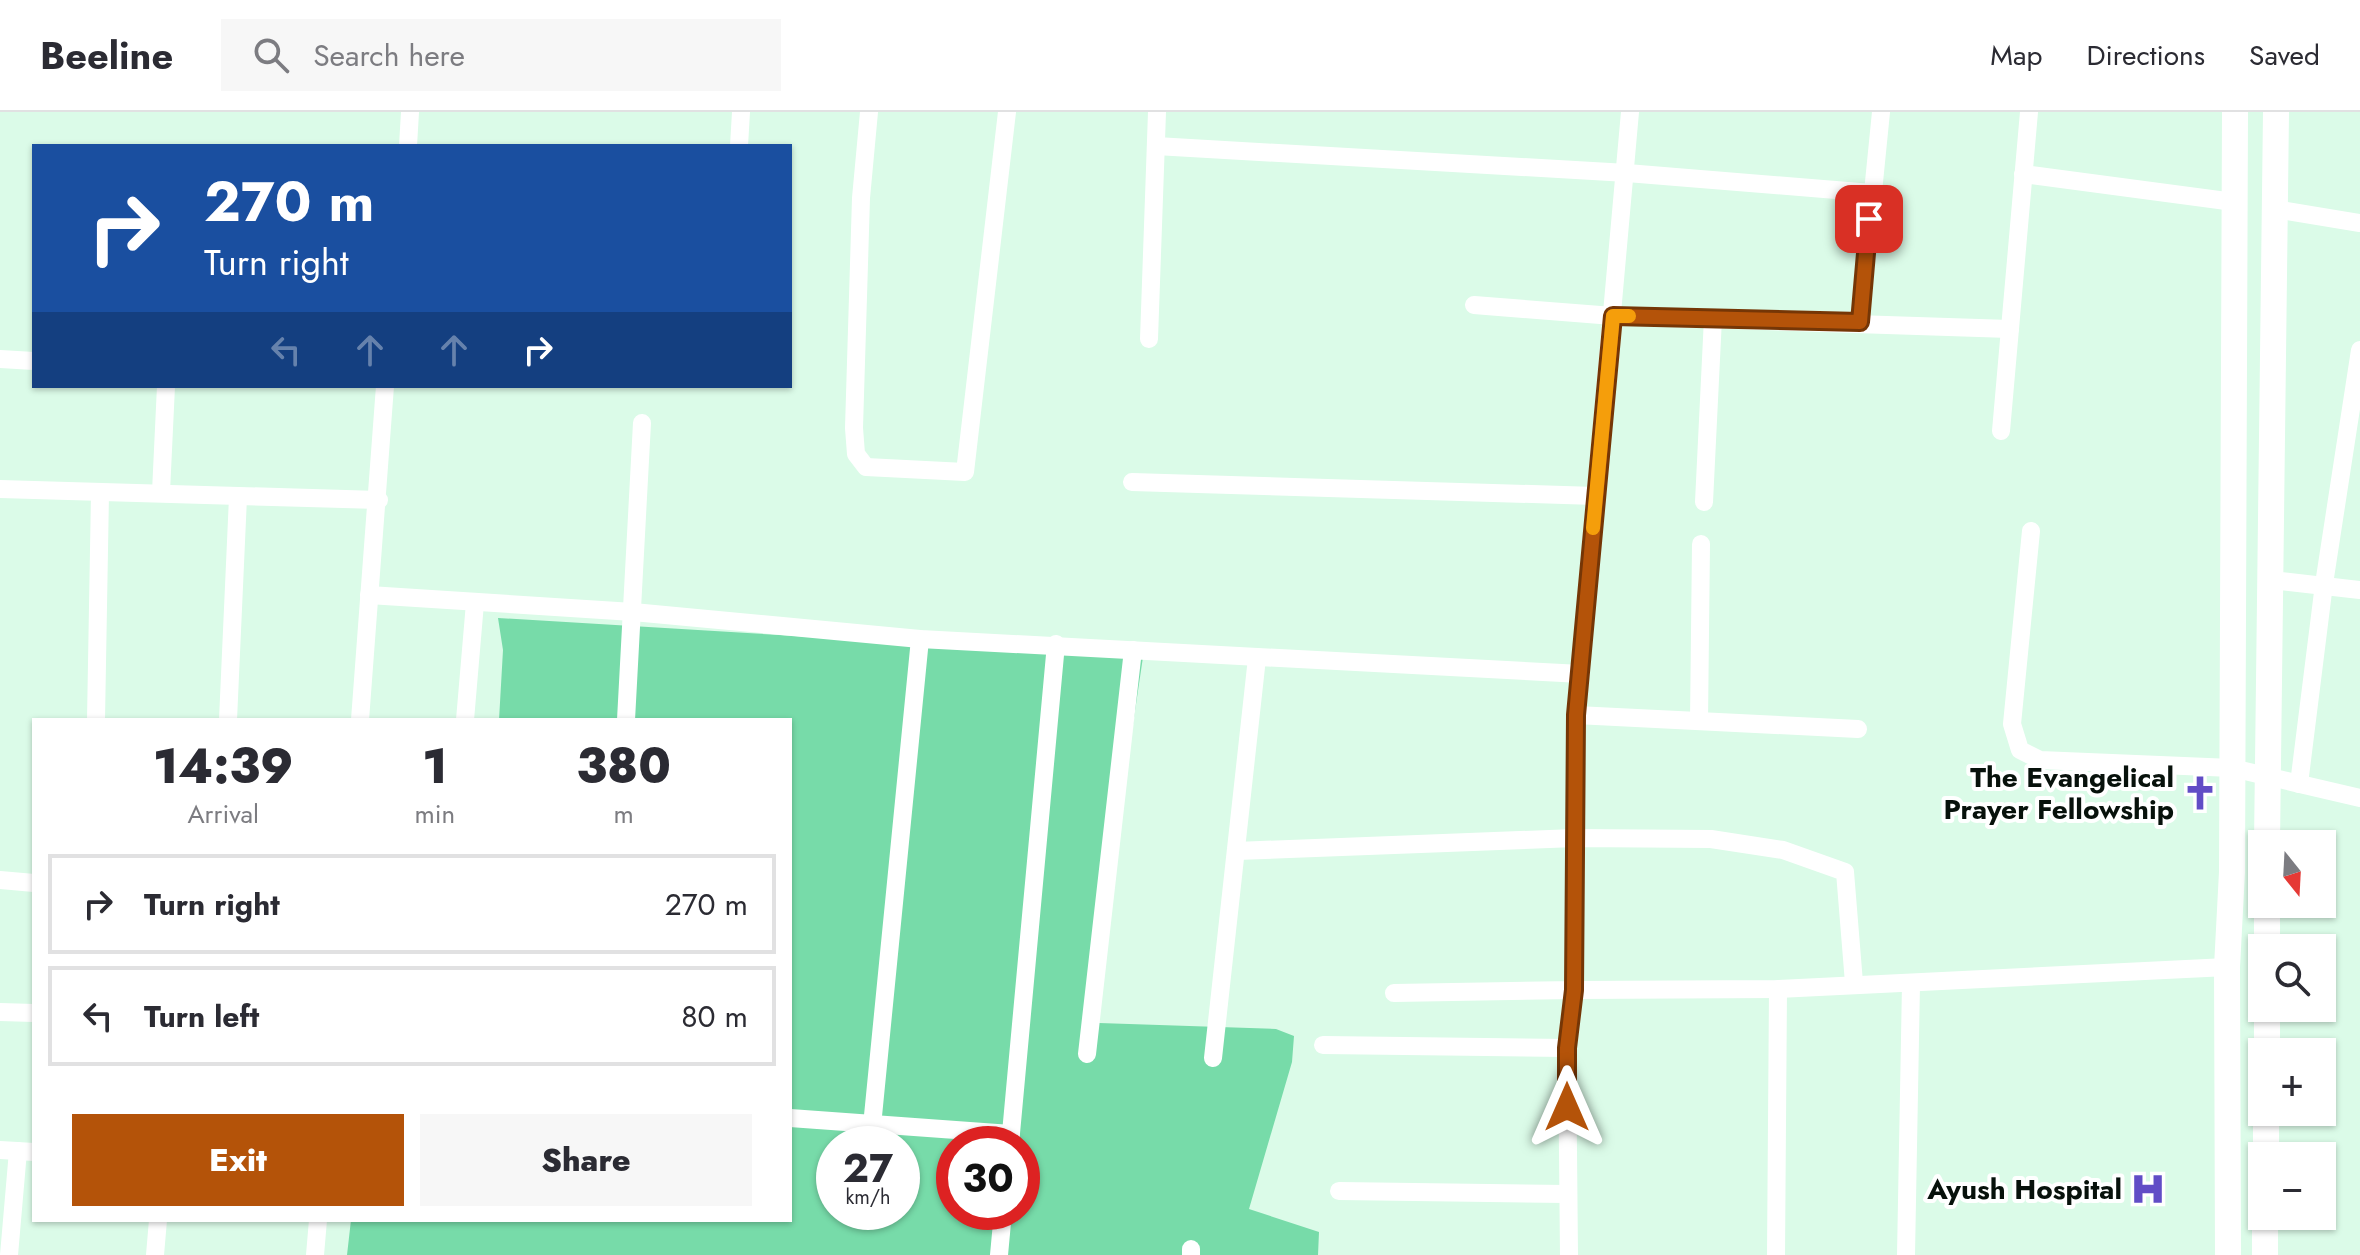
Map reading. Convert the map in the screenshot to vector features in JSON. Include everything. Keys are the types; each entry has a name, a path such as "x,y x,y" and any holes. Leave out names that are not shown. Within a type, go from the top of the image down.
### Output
{"street":[{"path":"408,144 410,112"},
{"path":"739,144 741,112"},
{"path":"869,112 861,198 854,428 856,454 866,467 965,472 1007,112"},
{"path":"1149,339 1157,112"},
{"path":"1569,1255 1567,1048 1574,990 1576,715 1627,173 1630,112"},
{"path":"1860,322 1881,112"},
{"path":"2001,431 2029,112"},
{"path":"2228,1255 2227,967 2231,913 2235,112"},
{"path":"2267,830 2276,112"},
{"path":"1156,146 1627,173 1872,193"},
{"path":"2023,174 2234,202"},
{"path":"2275,209 2360,223"},
{"path":"1474,305 1613,316 2010,329"},
{"path":"1704,502 1713,318"},
{"path":"2299,784 2324,584 2360,350"},
{"path":"0,359 32,361"},
{"path":"161,492 166,388"},
{"path":"360,718 379,500 385,388"},
{"path":"626,718 642,423"},
{"path":"1132,482 1596,496"},
{"path":"0,489 379,500"},
{"path":"96,718 100,493"},
{"path":"228,718 238,497"},
{"path":"2031,531 2012,724 2020,750 2040,760 2232,768 2360,798"},
{"path":"1699,721 1701,544"},
{"path":"2272,580 2360,590"},
{"path":"369,595 633,612 920,639 1581,674"},
{"path":"465,718 475,603"},
{"path":"792,1118 872,1126 920,639"},
{"path":"1011,1126 1056,644"},
{"path":"1087,1054 1133,650"},
{"path":"1213,1058 1257,658"},
{"path":"1576,715 1858,729"},
{"path":"1236,851 1575,838 1711,839 1783,850 1845,872 1854,983"},
{"path":"0,880 32,883"},
{"path":"1394,993 1778,989 2227,967"},
{"path":"1906,1255 1911,984"},
{"path":"1776,1255 1778,989"},
{"path":"0,1012 32,1013"},
{"path":"1323,1045 1567,1048"},
{"path":"9,1255 17,1151"},
{"path":"1339,1191 1567,1194"},
{"path":"155,1255 158,1222"},
{"path":"315,1255 318,1222"},
{"path":"999,1255 1001,1230"},
{"path":"2265,1230 2265,1255"}],"green space":[{"path":"498,618 1143,657 1099,954 1099,1023 1276,1029 1294,1036 1292,1062 1249,1209 1319,1232 1318,1255 347,1255 351,1222 792,1222 792,718 499,718 503,650"}],"slow traffic":[{"path":"1593,528 1613,316 1629,316"}],"place":[{"name":"The Evangelical Prayer Fellowship","path":"2200,793"},
{"name":"Ayush Hospital","path":"2148,1189"}],"route":[{"path":"1567,1107 1567,1048 1574,990 1576,715 1613,316 1860,322 1869,219"}]}
